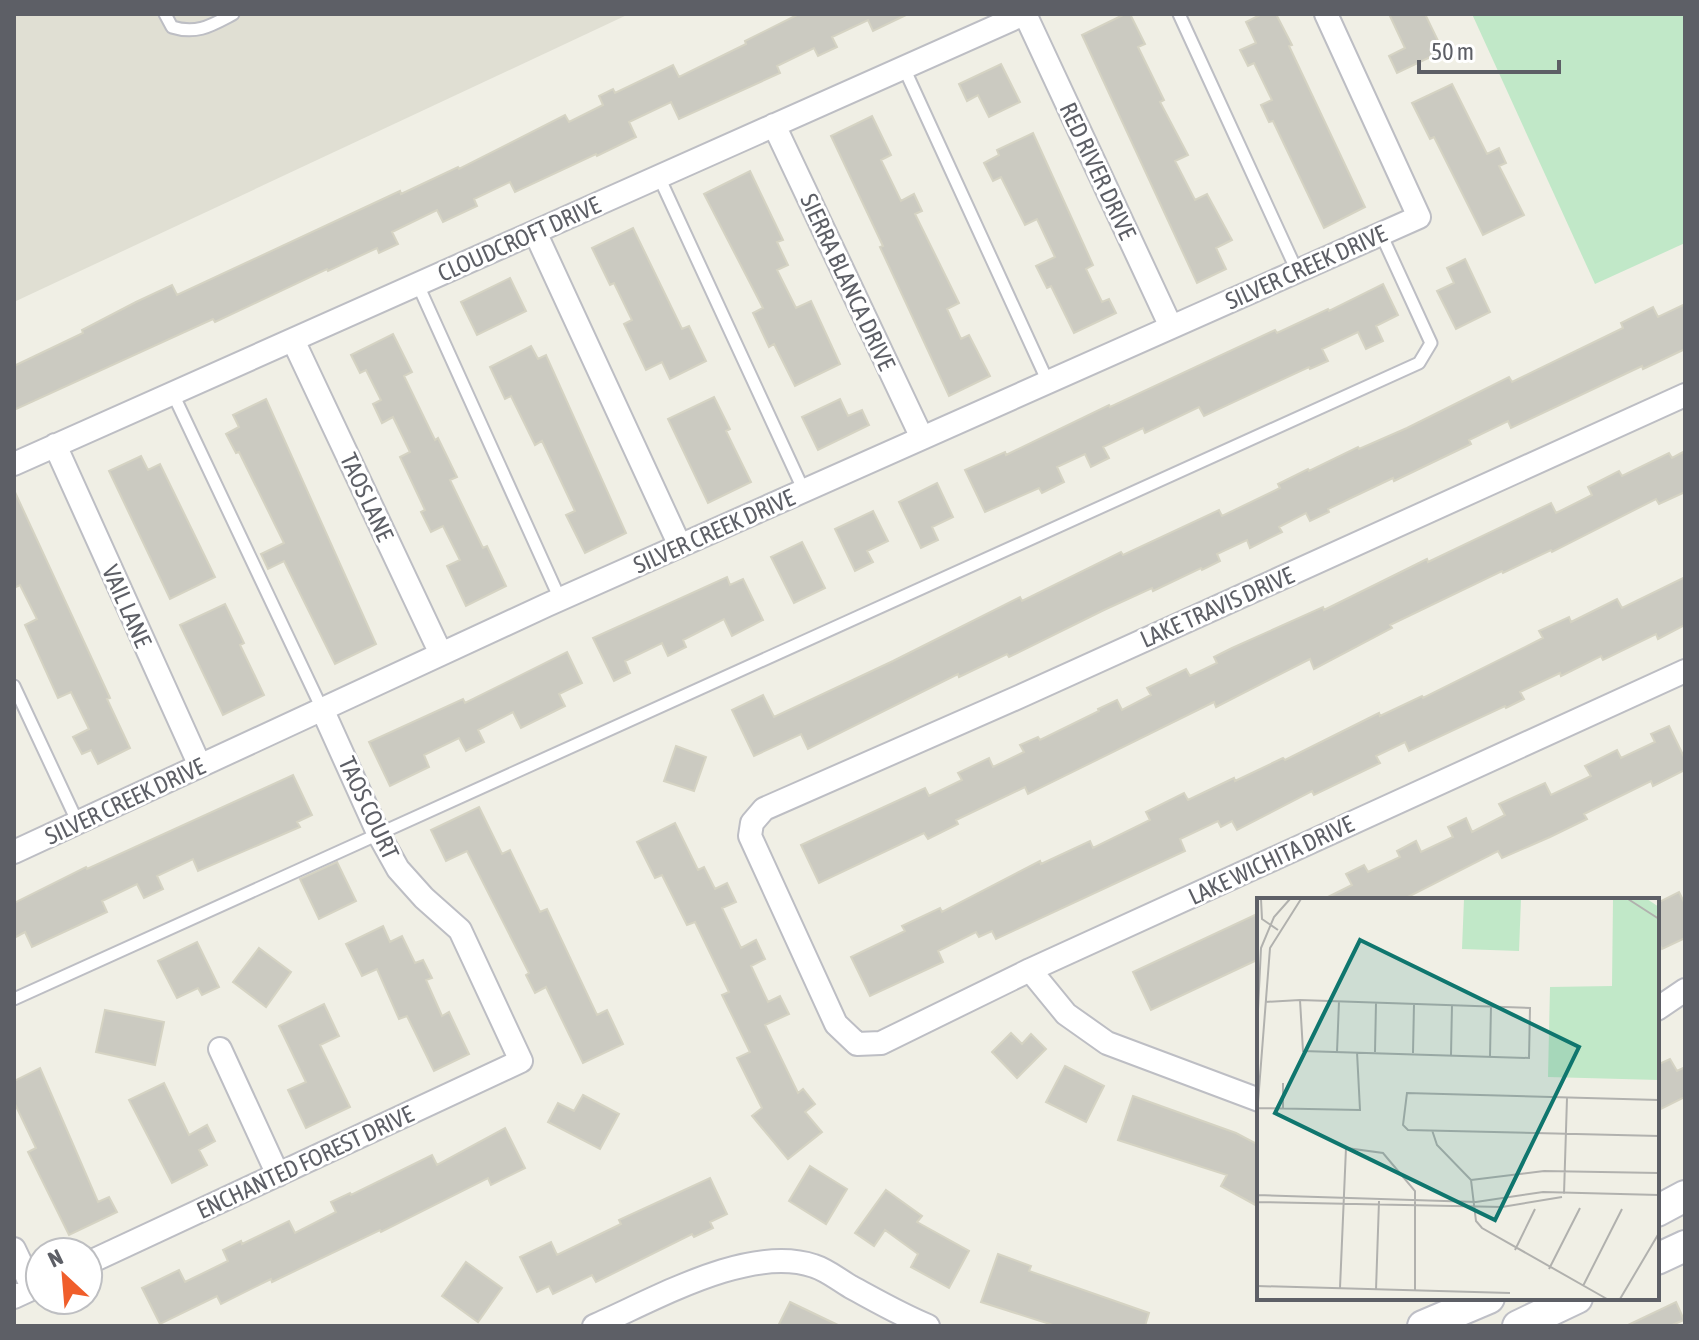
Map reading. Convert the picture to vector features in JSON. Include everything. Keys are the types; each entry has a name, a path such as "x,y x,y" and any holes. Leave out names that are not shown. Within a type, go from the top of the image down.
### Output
{"main road":[{"path":"1659,1210 1685,1196"},
{"path":"1659,1258 1685,1246"},
{"path":"1423,1326 1484,1300"},
{"path":"1535,1316 1572,1300"}],"street":[{"name":"CLOUDCROFT DRIVE","path":"14,464 1024,14"},
{"name":"RED RIVER DRIVE","path":"1024,14 1171,327"},
{"name":"SILVER CREEK DRIVE","path":"14,852 560,599 1419,217 1326,14"},
{"name":"SIERRA BLANCA DRIVE","path":"774,125 922,438"},
{"path":"535,232 680,546"},
{"name":"TAOS LANE","path":"293,340 441,654"},
{"name":"LAKE TRAVIS DRIVE","path":"857,1044 836,1024 754,848 750,836 752,823 764,809 1685,395"},
{"name":"VAIL LANE","path":"55,445 200,766"},
{"name":"LAKE WICHITA DRIVE","path":"857,1044 881,1043 1030,970 1685,671"},
{"name":"TAOS COURT","path":"323,711 379,835 398,869 424,898 460,930 521,1061"},
{"path":"1030,970 1066,1014 1107,1043 1257,1099"},
{"path":"1659,1008 1685,990"},
{"path":"220,1049 278,1175"},
{"name":"ENCHANTED FOREST DRIVE","path":"104,1256 521,1061"},
{"path":"14,1249 24,1276"},
{"path":"594,1326 732,1266 764,1261 794,1261 817,1266 897,1321 928,1326"}],"lane":[{"path":"165,14 172,27 188,32 212,25 233,14"},
{"path":"1179,14 1297,271"},
{"path":"904,68 1048,382"},
{"path":"659,177 804,491"},
{"path":"14,999 1419,363 1431,343 1381,234"},
{"path":"418,285 560,599"},
{"path":"173,394 323,711"},
{"path":"14,686 78,823"}],"shaded area":[{"path":"14,14 629,14 14,302"}],"green space":[{"path":"1472,14 1685,14 1685,243 1595,284"}],"building":[{"path":"799,14 908,14 873,31 868,20 832,37 837,47 818,56 814,48 777,66 780,73 679,119 671,102 629,122 636,137 597,156 515,192 510,182 474,199 477,206 443,222 437,210 392,232 398,244 379,253 377,248 327,269 14,410 14,366 83,333 82,330 136,302 172,285 177,295 400,191 401,194 459,169 565,115 569,122 603,105 599,96 613,89 615,93 673,65 679,77"},
{"path":"1130,14 1145,44 1138,47 1164,100 1160,102 1188,155 1175,161 1195,200 1207,194 1232,240 1216,248 1226,269 1197,283 1082,35"},
{"path":"1262,14 1276,14 1365,207 1324,228 1273,121 1269,122 1261,105 1272,100 1254,63 1248,66 1240,50 1256,43 1246,22"},
{"path":"1389,14 1425,14 1443,51 1397,73 1389,56 1405,48"},
{"path":"1001,64 1020,102 989,117 978,95 967,101 959,84"},
{"path":"1452,84 1487,154 1499,148 1506,163 1499,166 1524,215 1483,235 1434,137 1430,139 1412,103"},
{"path":"872,116 891,155 881,160 901,201 914,194 922,211 915,214 959,303 947,309 961,339 969,335 990,376 949,396 831,136"},
{"path":"1033,133 1093,265 1086,269 1102,302 1109,299 1116,313 1074,333 1051,286 1047,288 1036,266 1055,257 1037,219 1025,225 1001,177 993,181 984,163 999,155 997,150"},
{"path":"750,171 783,240 777,242 788,265 777,270 796,308 811,301 840,364 795,386 774,344 769,347 753,313 763,308 704,194"},
{"path":"633,228 682,329 689,326 706,361 670,379 662,362 646,370 624,324 632,320 592,248"},
{"path":"1465,259 1490,312 1456,329 1437,291 1454,283 1447,268"},
{"path":"510,278 526,311 477,335 461,302"},
{"path":"1383,284 1398,315 1376,326 1383,341 1366,349 1358,332 1322,349 1328,361 1204,416 1199,407 1145,433 1143,428 1103,447 1109,458 1091,467 1085,454 1057,467 1064,482 1042,493 1039,488 985,512 965,470 1005,452 1006,455 1109,405 1275,330 1277,333 1329,311"},
{"path":"1685,304 1685,349 1511,428 1508,421 1469,440 1471,444 1328,509 1329,512 1310,521 1306,513 1279,527 1282,532 1250,548 1247,540 1217,554 1220,561 1202,570 1153,591 1152,588 1009,657 1007,654 959,677 958,674 808,749 801,734 754,756 732,710 763,695 774,717 1020,597 1022,601 1121,552 1123,555 1219,510 1222,516 1280,488 1278,484 1308,469 1407,428 1509,377 1512,382 1623,328 1621,323 1653,307 1658,317"},
{"path":"393,334 412,372 404,376 457,477 450,480 483,548 487,546 506,586 466,606 447,566 460,560 443,526 431,532 421,512 425,510 400,457 410,452 393,417 382,423 373,404 381,400 366,370 360,373 351,355"},
{"path":"531,346 538,359 546,355 626,533 585,553 566,515 575,511 542,441 535,445 511,396 505,399 490,367"},
{"path":"714,397 730,429 726,431 751,482 708,503 668,419"},
{"path":"266,399 376,644 335,664 284,561 268,569 261,554 284,543 239,452 236,453 226,434 239,427 233,415"},
{"path":"840,399 848,416 862,410 869,425 818,450 802,417"},
{"path":"1685,451 1685,492 1659,504 1656,499 1552,552 1502,571 1390,625 1392,628 1314,669 1310,659 1216,707 1214,702 1028,794 1025,787 956,820 958,824 928,839 924,833 819,883 801,845 925,788 929,796 962,780 958,773 989,758 993,767 1024,752 1020,745 1038,737 1040,740 1117,700 1122,710 1151,695 1147,688 1186,669 1190,676 1217,663 1214,657 1232,648 1323,607 1324,610 1551,503 1556,513 1592,495 1588,487 1619,471 1622,476 1669,453 1672,458"},
{"path":"141,456 148,470 160,464 215,577 170,599 109,471"},
{"path":"937,483 953,517 932,527 938,540 921,548 899,502"},
{"path":"14,490 130,748 98,764 91,750 82,754 73,737 89,729 71,692 58,698 25,625 37,619 20,585 14,588"},
{"path":"873,511 888,541 867,551 873,562 855,571 835,529"},
{"path":"802,542 825,588 794,603 771,557"},
{"path":"727,577 730,585 743,579 763,620 732,636 724,619 683,640 686,647 668,656 662,643 625,661 630,673 614,681 593,638"},
{"path":"1685,577 1685,625 1658,639 1656,634 1603,660 1601,656 1561,676 1560,673 1520,692 1524,699 1409,751 1405,742 1376,756 1380,763 1314,795 1312,791 1237,830 1232,821 1221,827 1218,821 1180,839 1185,851 996,939 992,931 979,937 976,932 938,951 943,962 870,996 851,957 905,931 902,926 940,908 942,912 1040,861 1041,864 1090,841 1093,848 1150,820 1146,812 1184,793 1188,800 1234,778 1235,781 1283,758 1285,760 1379,713 1380,716 1423,698 1543,638 1539,631 1569,617 1571,622 1617,599 1622,608"},
{"path":"225,604 264,695 223,715 180,625"},
{"path":"567,652 582,683 559,694 565,706 521,728 513,712 478,730 484,742 466,751 459,738 424,755 429,767 390,786 369,742 463,699 465,703"},
{"path":"1669,726 1685,759 1685,770 1653,786 1651,781 1584,814 1587,819 1550,837 1502,858 1498,851 1406,898 1326,898 1352,885 1346,874 1364,865 1368,872 1400,857 1397,851 1416,841 1421,852 1453,837 1448,827 1466,818 1472,832 1505,815 1499,804 1545,783 1551,795 1591,776 1585,766 1617,750 1621,758 1655,742 1651,734"},
{"path":"676,746 706,757 694,791 664,781"},
{"path":"293,775 312,815 297,822 300,827 198,871 193,859 157,876 163,889 144,898 137,884 102,901 107,912 32,947 25,932 14,938 14,903 86,867"},
{"path":"479,807 502,854 510,850 540,912 547,909 597,1015 607,1010 623,1044 583,1063 546,987 535,993 526,975 529,973 467,851 446,861 431,830"},
{"path":"675,823 698,870 704,867 715,889 727,883 736,902 722,908 741,948 756,940 765,959 751,966 768,1002 780,996 789,1014 765,1025 798,1093 803,1089 815,1104 805,1112 822,1132 788,1159 752,1116 762,1108 737,1058 750,1052 722,995 729,992 695,922 687,925 662,875 655,878 637,842"},
{"path":"337,862 356,901 319,919 300,879"},
{"path":"1679,892 1685,904 1685,938 1662,949 1659,944 1659,902"},
{"path":"1257,914 1257,960 1151,1010 1133,972"},
{"path":"383,926 390,942 402,936 415,963 423,960 432,978 426,980 442,1016 449,1012 469,1054 434,1071 407,1016 399,1019 377,969 362,976 346,944"},
{"path":"197,942 219,987 202,995 198,988 177,998 158,961"},
{"path":"259,948 291,972 266,1007 233,982"},
{"path":"324,1004 339,1036 320,1045 350,1107 306,1128 288,1090 306,1082 279,1026"},
{"path":"105,1010 164,1022 155,1065 96,1052"},
{"path":"1011,1033 1022,1044 1031,1034 1046,1049 1017,1078 992,1052"},
{"path":"1670,1059 1677,1071 1685,1067 1685,1097 1659,1110 1659,1064"},
{"path":"1065,1066 1104,1086 1086,1122 1046,1102"},
{"path":"40,1068 98,1202 109,1197 117,1212 69,1235 28,1152 36,1148 14,1102 14,1081"},
{"path":"164,1083 189,1135 207,1125 215,1141 199,1150 207,1165 172,1183 129,1100"},
{"path":"583,1095 619,1114 600,1149 548,1122 558,1103 574,1111"},
{"path":"1133,1096 1236,1133 1257,1144 1257,1206 1221,1186 1227,1175 1118,1140"},
{"path":"505,1128 525,1168 491,1185 488,1178 381,1232 221,1304 217,1296 160,1324 142,1288 179,1270 185,1282 228,1261 223,1250 241,1241 242,1244 289,1221 295,1233 336,1212 331,1202 432,1155 437,1165"},
{"path":"810,1166 847,1189 826,1224 789,1201"},
{"path":"710,1178 727,1214 710,1222 713,1228 694,1237 692,1234 596,1282 592,1275 553,1294 549,1286 537,1292 520,1257 551,1242 557,1255 621,1224 619,1220"},
{"path":"886,1190 922,1216 917,1222 969,1251 949,1288 911,1267 918,1254 885,1230 874,1246 855,1233"},
{"path":"998,1254 1031,1266 1029,1271 1149,1313 1145,1326 1056,1326 981,1302"},
{"path":"466,1262 502,1288 478,1322 442,1296"},
{"path":"790,1302 840,1326 778,1326"},
{"path":"1676,1302 1684,1320 1670,1326 1626,1326"}]}
